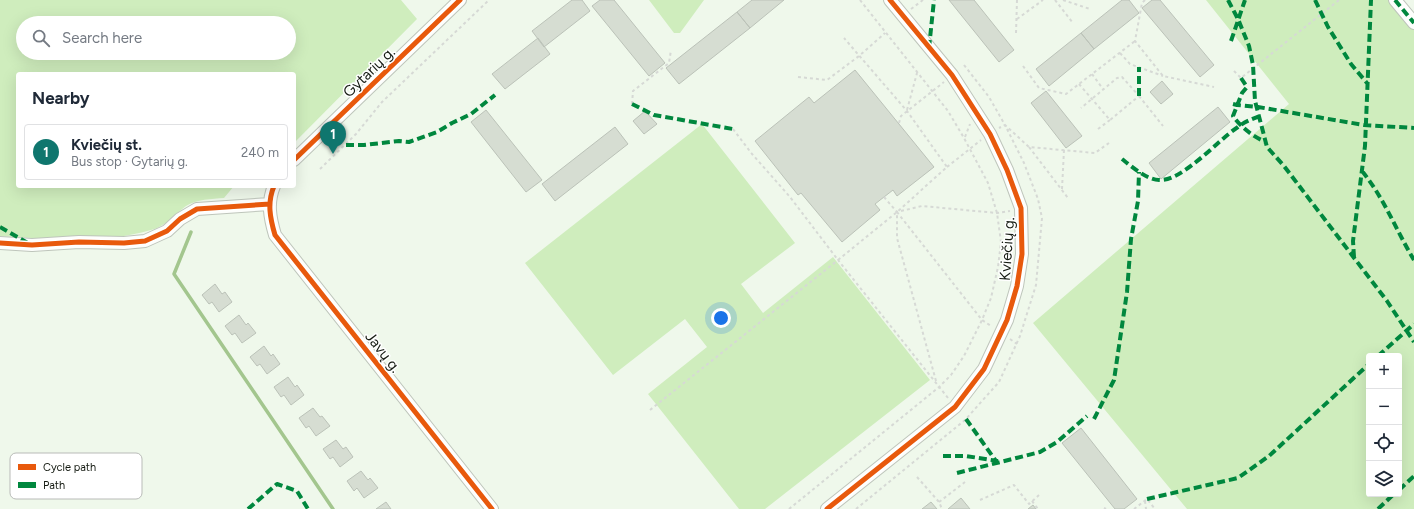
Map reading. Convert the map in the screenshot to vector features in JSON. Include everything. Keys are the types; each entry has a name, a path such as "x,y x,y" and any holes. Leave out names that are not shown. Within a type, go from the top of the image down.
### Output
{"street":[{"name":"Gytarių g.","path":"296,158 460,0"},
{"name":"Kviečių g.","path":"827,509 955,407 984,369 1007,320 1017,286 1022,254 1021,208 1007,170 990,134 952,75 890,0"},
{"path":"1395,0 1414,23"},
{"path":"0,243 32,245 79,242 124,243 145,240 167,231 180,219 197,209 270,204 274,188"},
{"name":"Javų g.","path":"270,204 270,216 275,235 492,509"}],"path":[{"path":"320,169 356,134 382,102 490,0"},
{"path":"789,509 940,386 951,375 964,356 982,320 991,298 998,267 1001,242 997,214 988,183 948,111 860,0"},
{"path":"1016,33 1017,0"},
{"path":"1017,19 1043,0"},
{"path":"1055,0 1073,23"},
{"path":"1063,0 1090,9"},
{"path":"1138,0 1142,3"},
{"path":"1022,66 1039,88 1066,94 1135,41 1142,3 1145,0"},
{"path":"1234,71 1240,78 1339,0"},
{"path":"798,77 827,80 859,56 885,32"},
{"path":"844,38 907,111 947,167"},
{"path":"1135,41 1163,76"},
{"path":"632,104 633,91 669,63 671,50"},
{"path":"1120,53 1130,64 1163,76 1214,87"},
{"path":"964,65 989,97 1005,125 1029,146 1068,198"},
{"path":"907,111 917,73"},
{"path":"1092,74 1104,89"},
{"path":"1081,108 1117,78 1122,77 1163,126"},
{"path":"899,123 901,116 945,81"},
{"path":"1078,84 1110,120"},
{"path":"1098,130 1139,96"},
{"path":"733,129 752,154 790,197 955,407"},
{"path":"650,410 838,260 897,212 947,167 990,134"},
{"path":"1029,146 1095,154 1109,143"},
{"path":"1062,190 1064,150"},
{"path":"884,197 982,320 994,327"},
{"path":"1034,204 1038,202"},
{"path":"897,212 922,206 997,214 1012,211"},
{"path":"897,212 897,238 937,383"},
{"path":"1009,338 1017,344"},
{"path":"917,478 939,502 942,509"},
{"path":"939,502 965,482"},
{"path":"980,500 1014,485 1029,504 1039,495"},
{"path":"1134,509 1147,499 1155,509"},
{"path":"1032,501 1038,509"},
{"path":"1145,501 1146,509"}],"green space":[{"path":"0,0 401,0 417,19 296,141 296,72 16,72 16,188 232,188 224,198 195,202 186,206 170,220 151,230 95,239 0,236"},
{"path":"649,0 704,0 680,33 674,33"},
{"path":"1206,0 1395,0 1414,23 1414,509 1187,509 1033,323 1289,104"},
{"path":"702,124 795,243 741,284 763,313 833,257 930,380 765,509 739,509 648,394 707,347 685,319 613,375 525,263"}],"building":[{"path":"572,0 582,0 590,11 544,47 532,31"},
{"path":"600,0 614,0 665,63 649,76 592,6"},
{"path":"752,0 784,0 750,28 737,12"},
{"path":"949,0 974,0 1014,50 999,62"},
{"path":"1122,0 1129,0 1139,13 1094,49 1081,33"},
{"path":"1152,0 1160,0 1214,65 1200,77 1142,8"},
{"path":"737,12 750,28 679,84 666,68"},
{"path":"1081,33 1094,49 1049,86 1036,69"},
{"path":"538,38 550,54 505,89 492,74"},
{"path":"855,70 934,167 897,196 893,190 875,204 880,210 842,242 801,193 798,195 755,141 809,97 814,103"},
{"path":"1162,81 1173,94 1161,104 1150,92"},
{"path":"1046,91 1082,136 1066,148 1031,103"},
{"path":"1218,107 1230,122 1161,179 1149,163"},
{"path":"486,110 542,180 526,192 471,122"},
{"path":"645,111 657,124 644,134 633,121"},
{"path":"615,127 628,144 555,201 542,184"},
{"path":"215,284 222,294 225,292 232,302 219,312 212,302 209,304 202,295"},
{"path":"239,315 246,325 248,323 256,333 242,343 235,333 232,335 225,326"},
{"path":"264,346 271,356 273,354 280,364 267,374 260,364 257,366 250,357"},
{"path":"288,377 295,387 297,385 304,395 291,405 284,395 281,397 274,387"},
{"path":"313,408 330,426 316,436 309,426 306,428 299,418"},
{"path":"1081,428 1137,499 1124,509 1115,509 1062,443"},
{"path":"336,440 343,449 346,447 353,457 340,467 333,457 330,459 323,449"},
{"path":"361,471 368,480 370,478 378,488 364,498 357,488 354,491 347,481"},
{"path":"961,498 970,509 948,509"},
{"path":"386,502 391,509 376,509"},
{"path":"931,502 937,509 922,509"},
{"path":"1033,505 1036,509 1028,509"}],"waterway":[{"path":"191,232 174,274 333,509"}],"marked path":[{"path":"929,48 934,0"},
{"path":"1228,0 1238,19 1249,46 1253,65 1255,101 1267,147 1284,166 1387,301 1414,342"},
{"path":"1231,41 1245,0"},
{"path":"1315,0 1328,27 1351,64 1367,83"},
{"path":"1354,257 1353,241 1365,146 1371,0"},
{"path":"1395,0 1414,23"},
{"path":"1139,67 1139,96"},
{"path":"1241,78 1247,87 1242,93 1233,116 1248,131 1266,142"},
{"path":"346,145 364,145 399,141 409,142 437,132 471,114 495,95"},
{"path":"632,104 654,115 733,129"},
{"path":"1233,104 1364,125 1414,128"},
{"path":"1122,159 1149,178 1159,180 1168,179 1200,159 1240,125 1260,116"},
{"path":"1362,171 1377,192 1414,260"},
{"path":"1094,419 1114,380 1127,292 1131,239 1138,201 1139,172"},
{"path":"0,227 28,243"},
{"path":"1381,353 1414,324"},
{"path":"1147,499 1238,478 1269,456 1366,367"},
{"path":"957,473 1040,452 1057,442 1087,416"},
{"path":"966,419 996,461"},
{"path":"943,456 966,456 998,461"},
{"path":"1402,487 1414,476"},
{"path":"248,509 277,484 297,491 308,509"},
{"path":"1378,509 1391,497"}],"cycle path":[{"path":"296,158 460,0"},
{"path":"827,509 955,407 984,369 1007,320 1017,286 1022,254 1021,208 1007,170 990,134 952,75 890,0"},
{"path":"273,188 270,198 270,210 275,235 492,509"},
{"path":"0,243 32,245 79,242 124,243 145,241 167,231 180,219 197,209 270,204"}],"place":[{"name":"Kviečių st.","path":"333,154"}]}
